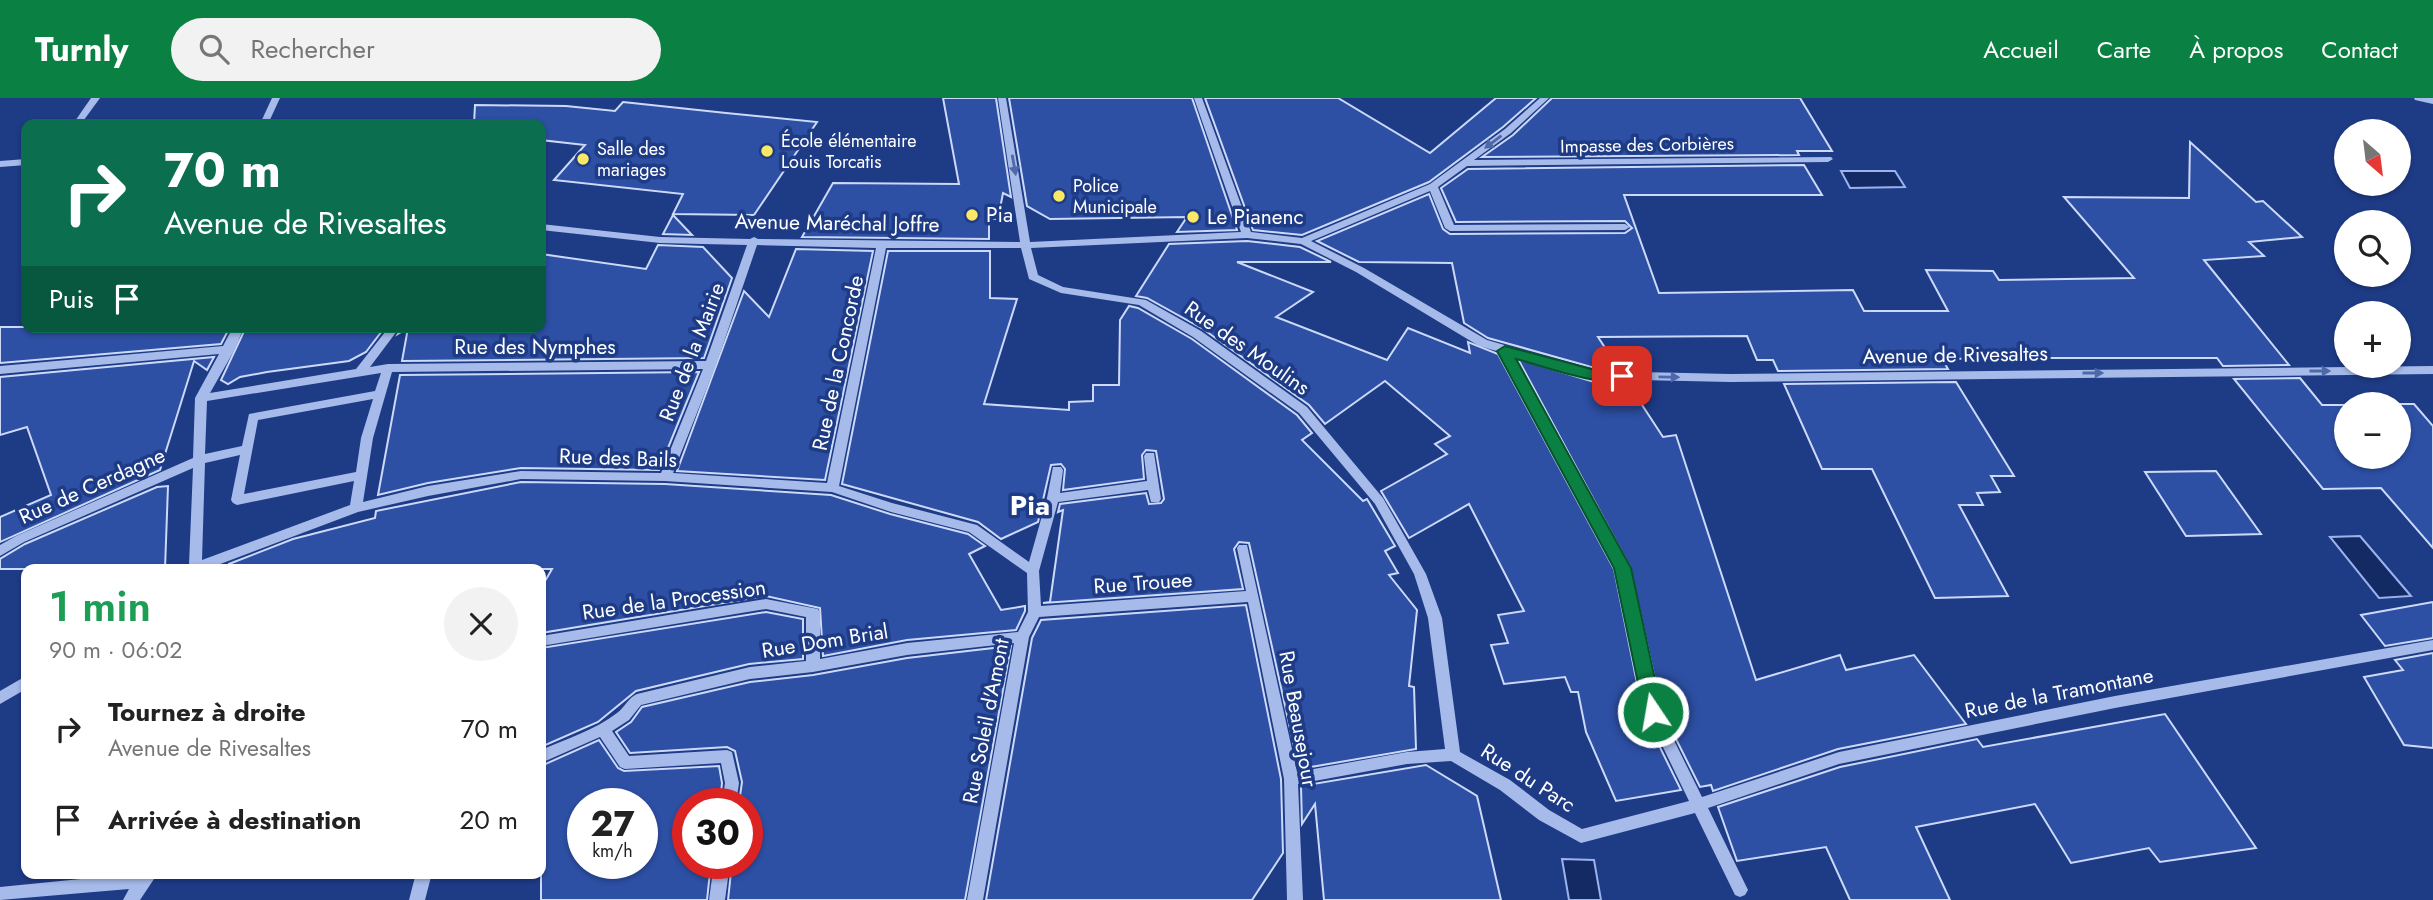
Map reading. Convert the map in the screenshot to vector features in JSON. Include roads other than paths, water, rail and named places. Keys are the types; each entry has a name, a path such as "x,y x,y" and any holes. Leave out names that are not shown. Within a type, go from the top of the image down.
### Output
{"street":[{"path":"81,119 96,98"},
{"path":"266,119 276,98"},
{"path":"1002,98 1025,245"},
{"path":"1198,98 1247,235"},
{"path":"1303,241 1433,187 1545,98"},
{"path":"2418,98 2433,101"},
{"name":"Impasse des Corbières","path":"1466,163 1828,159"},
{"path":"0,164 21,162"},
{"path":"1433,187 1450,228 1625,227"},
{"name":"Avenue Maréchal Joffre","path":"546,228 660,240 754,240 882,245 1025,245 1247,235 1303,241 1360,270 1483,343"},
{"name":"Rue de la Mairie","path":"665,477 710,365 754,240"},
{"name":"Rue de la Concorde","path":"832,488 882,245"},
{"name":"Rue des Moulins","path":"1025,245 1033,277 1061,289 1142,302 1197,334 1293,403 1320,430 1379,500 1420,573 1435,618 1453,755"},
{"path":"193,564 201,459 201,398 236,333"},
{"path":"361,371 390,333"},
{"name":"Avenue de Rivesaltes","path":"1483,343 1595,375 1622,376 1730,378 2433,370"},
{"path":"0,370 229,348"},
{"path":"1505,351 1622,568 1653,712 1740,890"},
{"name":"Rue des Nymphes","path":"201,398 388,368 710,365"},
{"path":"356,508 367,438 388,368"},
{"path":"361,475 237,500 253,417 380,394"},
{"name":"Rue de Cerdagne","path":"0,551 19,539 201,459 247,449"},
{"path":"1150,456 1155,499"},
{"path":"1035,612 1033,572 1053,498 1057,470"},
{"name":"Rue des Bails","path":"204,564 356,508 428,491 521,475 665,477 832,488 891,508 973,528 1033,572"},
{"path":"1053,498 1152,485"},
{"name":"Rue Beausejour","path":"1243,548 1291,779 1295,900"},
{"name":"Rue Trouee","path":"1035,612 1253,596"},
{"name":"Rue de la Procession","path":"546,640 766,604 813,613 813,666"},
{"name":"Rue Soleil d'Amont","path":"975,900 1022,637 1035,612"},
{"name":"Rue Dom Brial","path":"603,729 624,716 637,700 750,673 813,666 907,649 1022,637"},
{"name":"Rue de la Tramontane","path":"1698,805 1839,758 2115,702 2433,645"},
{"path":"1,697 21,685"},
{"path":"546,755 603,729 625,763 727,756 731,788"},
{"name":"Rue du Parc","path":"1291,779 1407,758 1453,755 1505,785 1544,815 1581,836 1698,805"},
{"path":"0,894 129,879"},
{"path":"131,900 145,879"},
{"path":"417,900 422,879"},
{"path":"717,900 720,879"}],"water":[{"path":"1841,171 1895,171 1905,187 1850,188"},
{"path":"2360,536 2411,596 2379,598 2330,537"},
{"path":"1562,859 1594,860 1601,900 1569,900"}],"place":[{"name":"École élémentaire Louis Torcatis","path":"767,151"},
{"name":"Salle des mariages","path":"583,159"},
{"name":"Police Municipale","path":"1059,196"},
{"name":"Pia","path":"972,215"},
{"name":"Le Pianenc","path":"1193,217"}],"district":[{"name":"Pia","path":"1030,505"}]}
